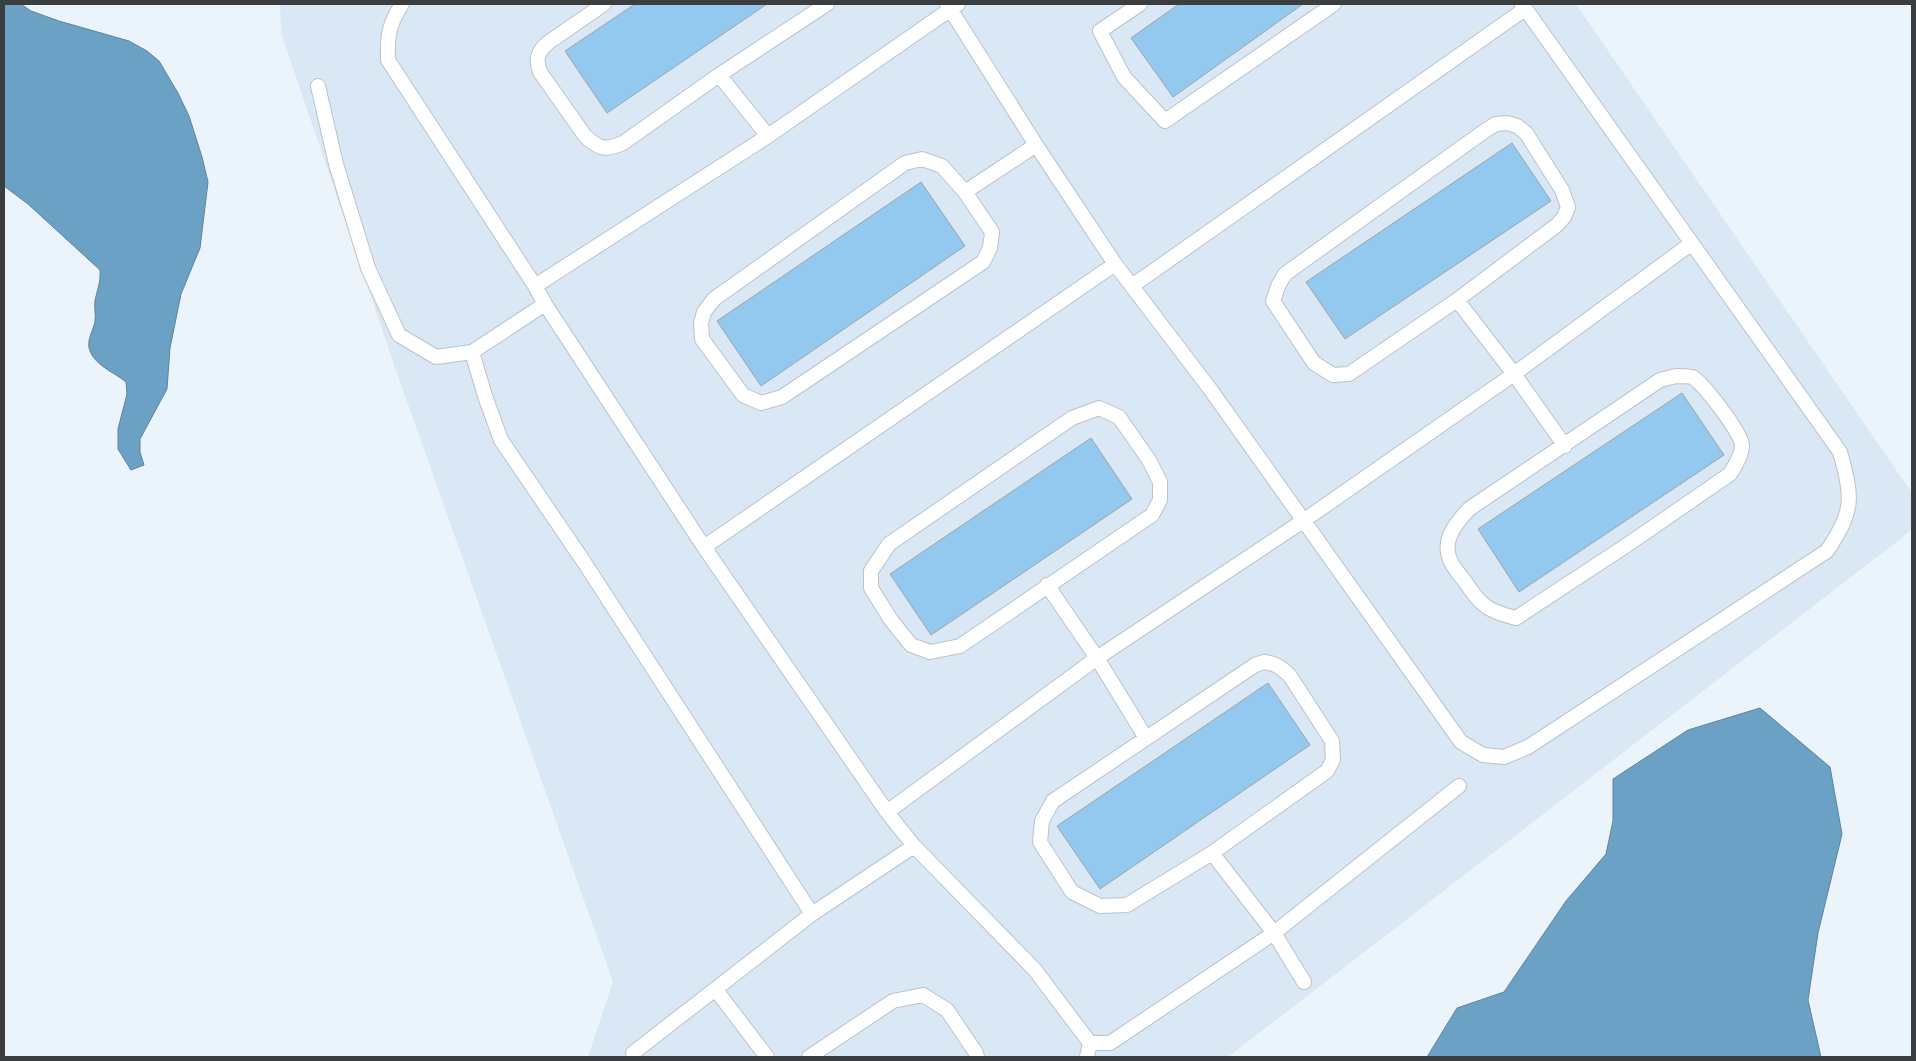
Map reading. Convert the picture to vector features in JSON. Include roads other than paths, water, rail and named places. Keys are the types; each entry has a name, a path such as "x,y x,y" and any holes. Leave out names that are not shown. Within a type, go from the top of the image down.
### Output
{"lane":[{"path":"402,4 392,19 387,37 388,60 545,304 704,547 887,812 914,846 1035,970 1090,1043 1087,1057"},
{"path":"604,4 549,42 541,49 538,56 540,72 585,136 594,144 603,148 612,148 623,142 719,75 827,4"},
{"path":"1140,4 1100,31 1124,78 1165,121 1334,4"},
{"path":"535,286 768,136 952,5 1036,145 1115,264 1210,389 1461,742 1483,755 1504,757 1528,747 1827,551 1841,529 1850,506 1848,481 1840,452 1524,6 1132,286"},
{"path":"719,75 768,136"},
{"path":"318,86 336,164 368,268 399,335 436,357 472,352 545,304"},
{"path":"1507,123 1517,126 1526,133 1562,190 1568,207 1564,217 1557,225 1457,300 1349,374 1332,375 1314,363 1273,301 1285,274 1300,262 1486,130 1496,124 1507,123"},
{"path":"965,192 1036,145"},
{"path":"922,159 942,166 965,192 992,232 990,248 983,262 782,397 761,402 743,395 702,339 701,323 704,312 714,300 905,163 922,159"},
{"path":"887,812 1097,658 1303,521 1514,374 1692,243"},
{"path":"704,547 1115,264"},
{"path":"1457,300 1514,374 1565,446"},
{"path":"472,352 501,440 584,562 812,914"},
{"path":"1676,376 1692,377 1702,385 1738,434 1742,445 1738,460 1730,474 1635,540 1516,618 1496,613 1476,600 1449,558 1449,539 1456,523 1469,509 1565,446 1660,380 1676,376"},
{"path":"1099,408 1119,417 1139,446 1160,482 1160,500 1152,515 1047,585 960,646 930,652 910,645 891,620 871,588 871,571 890,544 1072,418 1099,408"},
{"path":"1047,585 1097,658 1146,738"},
{"path":"1264,662 1273,663 1290,676 1332,741 1333,760 1327,771 1212,853 1127,905 1100,906 1072,892 1040,842 1042,821 1053,801 1146,738 1255,665 1264,662"},
{"path":"1090,1043 1110,1043 1274,933 1459,786"},
{"path":"634,1054 812,914 914,846"},
{"path":"1212,853 1274,933 1304,982"},
{"path":"716,990 767,1057"},
{"path":"809,1057 893,1001 923,995 947,1010 977,1057"}],"water":[{"path":"4,4 21,4 31,11 59,21 129,41 147,51 159,61 178,93 189,116 202,157 208,182 200,248 181,294 170,348 167,389 140,439 140,452 144,465 131,470 118,449 118,429 127,394 126,382 99,363 92,355 89,346 95,321 95,303 100,270 28,204 4,186"},
{"path":"1760,708 1830,767 1842,834 1818,933 1808,1000 1821,1057 1427,1057 1457,1008 1504,992 1566,901 1606,854 1613,821 1613,779 1688,730"}]}
